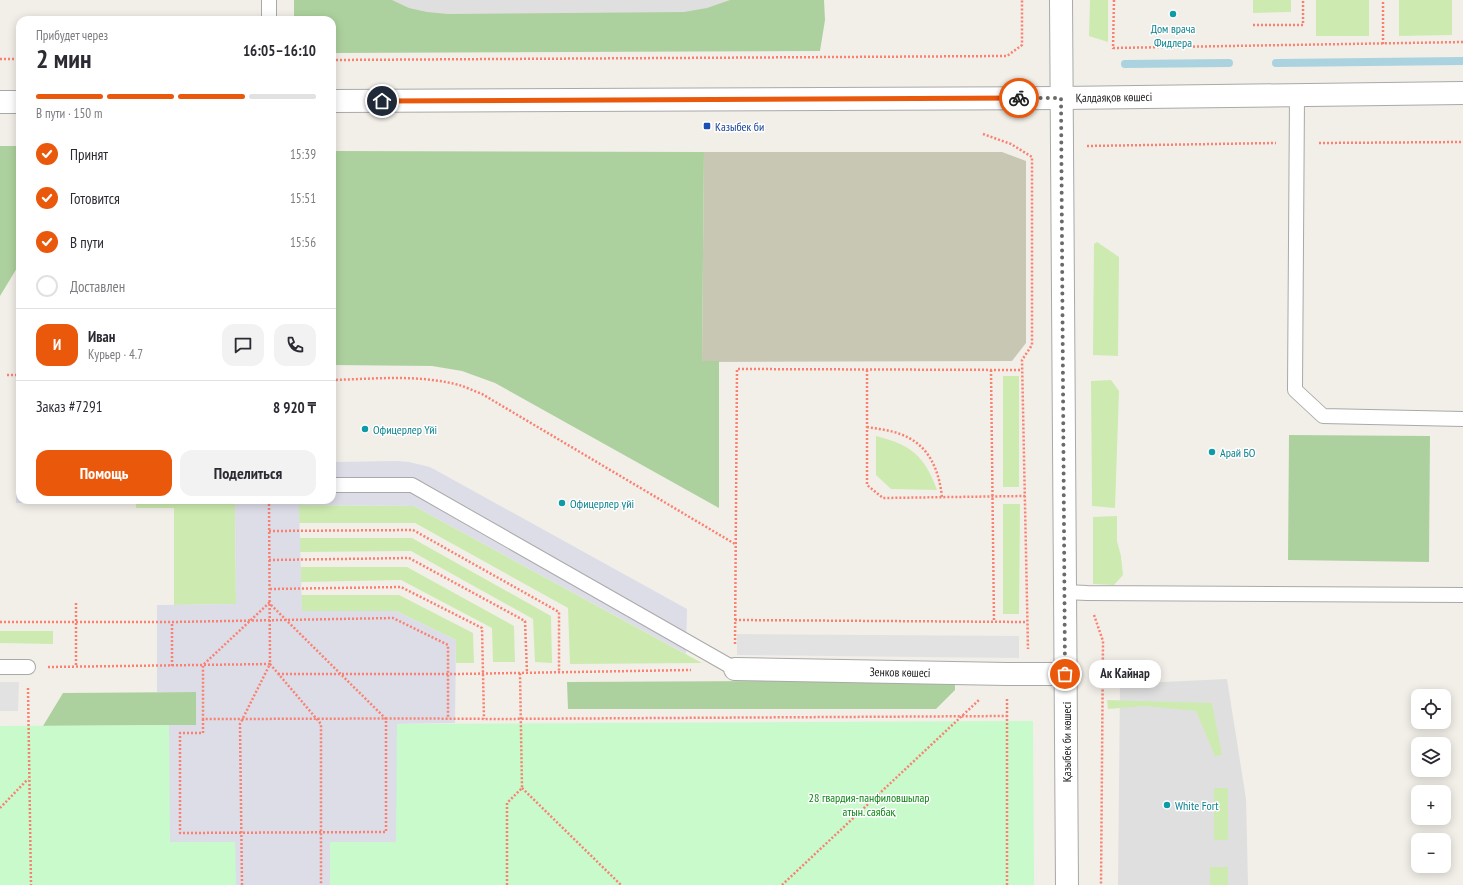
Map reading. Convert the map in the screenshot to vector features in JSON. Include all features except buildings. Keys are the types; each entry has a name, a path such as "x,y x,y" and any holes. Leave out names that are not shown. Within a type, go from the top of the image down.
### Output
{"street":[{"name":"Қазыбек би көшесі","path":"1061,0 1067,885"},
{"name":"Қалдаяқов көшесі","path":"336,101 1061,98 1463,93"},
{"path":"0,102 16,102"},
{"name":"Зенков көшесі","path":"735,669 1065,674"}],"lane":[{"path":"269,0 269,16"},
{"path":"1298,95 1295,390 1323,416 1463,419"},
{"path":"336,485 412,485 735,669"},
{"path":"1065,592 1463,595"},
{"path":"0,667 28,667"}],"path":[{"path":"336,60 1007,56 1022,45 1022,0"},
{"path":"1114,0 1113,48 1463,42"},
{"path":"1253,25 1303,25 1303,0"},
{"path":"1383,0 1383,44"},
{"path":"0,59 16,60"},
{"path":"782,885 1007,674 1028,658 1022,360 1032,345 1032,158 1011,144 983,134"},
{"path":"735,669 737,369 1022,370"},
{"path":"867,370 867,485 883,498 1025,496"},
{"path":"991,370 994,622"},
{"path":"7,375 16,375"},
{"path":"336,380 400,378 459,385 476,392 736,544"},
{"path":"867,426 901,434 916,442 926,452 934,465 940,480 942,497"},
{"path":"242,885 240,724 270,664 269,504"},
{"path":"269,531 413,530 559,612 559,672"},
{"path":"269,560 409,558 525,621 527,673"},
{"path":"270,589 401,588 482,628 484,719"},
{"path":"76,603 76,666"},
{"path":"269,603 386,719 386,832 180,833 180,733 203,733 203,665 269,603"},
{"path":"0,622 172,622 393,618 448,645 448,719"},
{"path":"735,620 1027,622"},
{"path":"172,622 172,666"},
{"path":"31,885 28,667 270,664"},
{"path":"270,664 321,724 321,885"},
{"path":"278,674 448,674 695,670"},
{"path":"520,673 522,788 621,885"},
{"path":"1007,674 1007,885"},
{"path":"203,719 1007,716"},
{"path":"0,808 29,779"},
{"path":"507,885 507,803 522,788"}],"shaded area":[{"path":"379,0 764,0 751,26 400,26"},
{"path":"704,152 1002,152 1026,161 1026,343 1012,361 702,362"},
{"path":"397,461 430,467 687,609 686,654 414,506 299,505 302,611 396,611 456,640 455,723 397,724 396,842 330,842 330,885 236,885 235,842 170,842 169,725 196,725 196,692 157,692 157,605 236,604 235,504 336,504 336,462"},
{"path":"737,634 1019,636 1019,658 737,655"},
{"path":"1227,679 1246,799 1248,885 1118,885 1120,684"},
{"path":"0,682 19,682 18,711 0,711"}],"green space":[{"path":"294,0 392,0 409,8 427,12 448,14 684,12 707,8 730,0 824,0 825,20 820,51 336,53 336,16 294,16"},
{"path":"1090,0 1108,0 1108,42 1089,36"},
{"path":"1253,0 1291,0 1291,12 1253,13"},
{"path":"1316,0 1369,0 1369,36 1316,36"},
{"path":"1399,0 1452,0 1452,35 1399,36"},
{"path":"0,146 16,146 16,270 0,296"},
{"path":"336,151 704,152 702,361 719,361 719,508 495,383 462,371 432,366 336,365"},
{"path":"1097,242 1119,257 1118,356 1093,355 1094,244"},
{"path":"1003,376 1019,376 1019,487 1003,487"},
{"path":"1111,380 1119,391 1115,508 1092,506 1091,381"},
{"path":"1289,435 1430,436 1429,562 1288,560"},
{"path":"876,436 898,443 915,453 927,468 937,490 891,489 876,475"},
{"path":"136,504 235,504 236,604 174,605 174,508 136,508"},
{"path":"1003,504 1020,504 1019,614 1003,614"},
{"path":"298,505 414,506 702,663 570,664 568,608 415,523 299,523"},
{"path":"1117,516 1117,541 1121,556 1123,575 1114,585 1093,584 1093,517"},
{"path":"300,538 412,538 551,616 552,663 535,662 533,619 411,551 300,552"},
{"path":"300,567 407,567 514,626 515,662 493,662 492,628 401,580 301,582"},
{"path":"301,595 399,595 473,633 474,663 456,663 456,640 396,611 302,611"},
{"path":"0,631 53,631 53,644 0,643"},
{"path":"955,680 955,690 936,709 568,709 567,682"},
{"path":"196,692 196,725 43,726 63,693"},
{"path":"1107,700 1212,703 1222,755 1215,756 1196,711 1145,706 1108,709"},
{"name":"28 гвардия-панфиловшылар атын. саябақ","path":"1033,721 1034,885 0,885 0,726"},
{"path":"1214,788 1228,788 1228,840 1214,840"},
{"path":"1210,867 1228,867 1228,885 1210,885"}],"waterway":[{"path":"1276,63 1463,61"},
{"path":"1125,64 1229,63"}],"way so far":[{"path":"1019,98 1061,98 1065,674"}],"place":[{"name":"Дом врача Фидлера","path":"1173,14"},
{"name":"Казыбек би","path":"707,126"},
{"name":"Офицерлер Үйі","path":"365,429"},
{"name":"Арай БО","path":"1212,452"},
{"name":"Офицерлер үйі","path":"562,503"},
{"name":"Ак Кайнар","path":"1065,674"},
{"name":"White Fort","path":"1167,805"}],"route":[{"path":"382,101 1019,98"}]}
